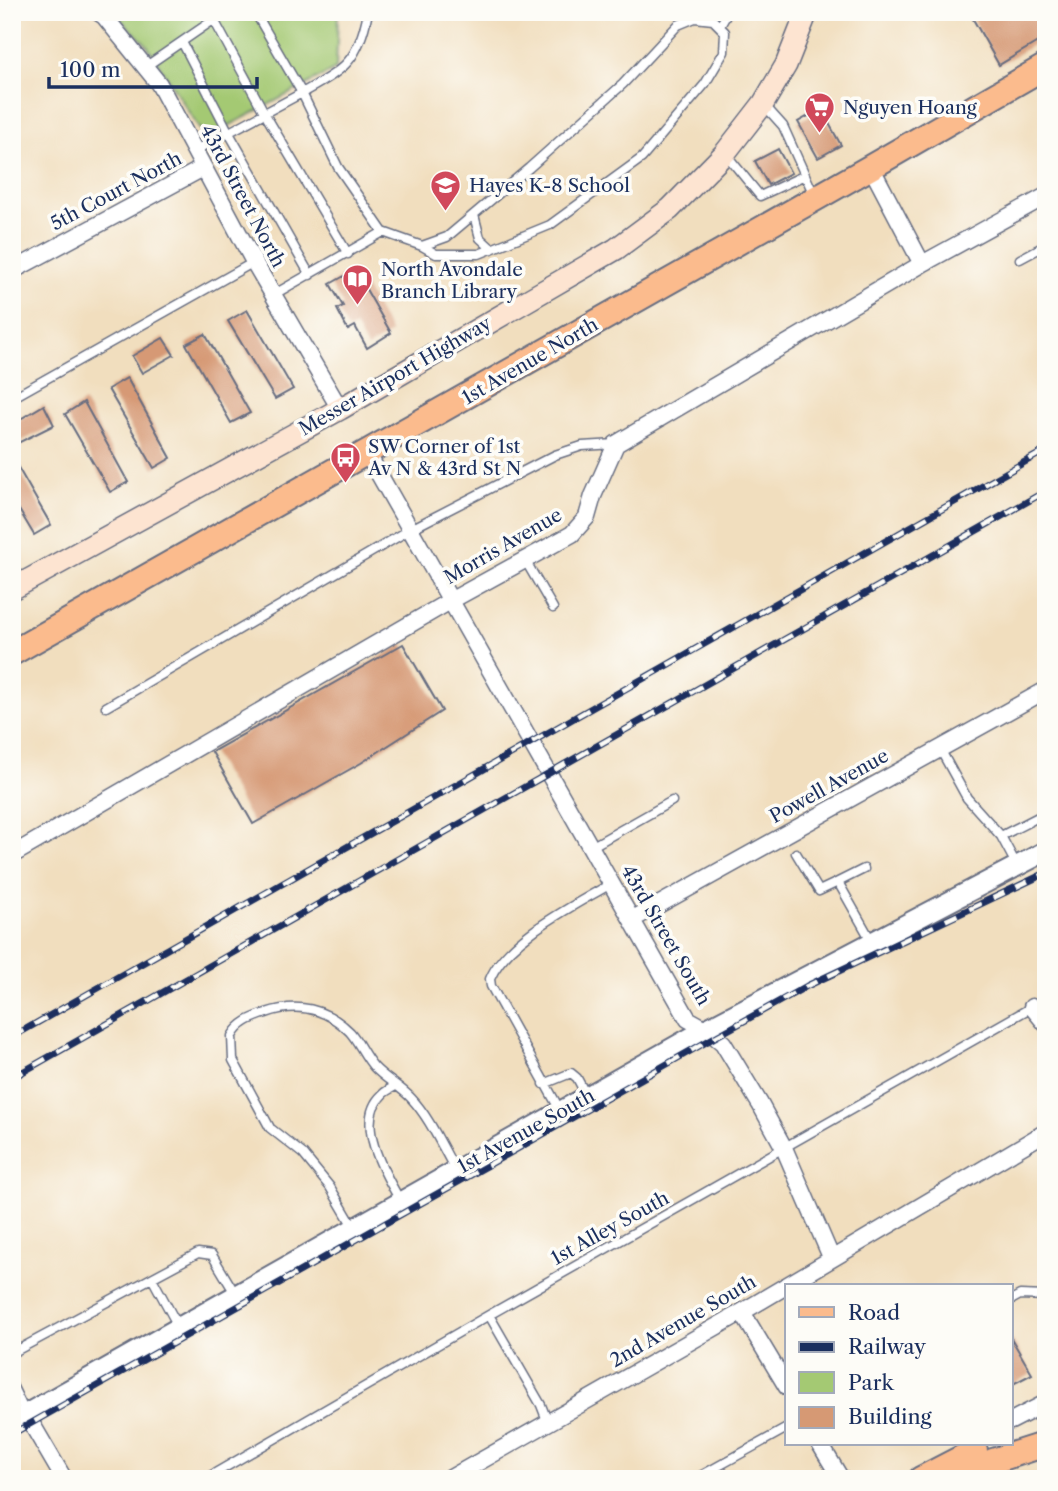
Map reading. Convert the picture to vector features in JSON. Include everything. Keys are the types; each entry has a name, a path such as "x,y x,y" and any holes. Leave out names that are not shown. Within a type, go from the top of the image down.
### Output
{"main road":[{"name":"Messer Airport Highway","path":"12,589 340,409 616,249 670,209 725,153 763,104 786,65 807,12"},
{"name":"1st Avenue North","path":"12,653 816,199 1046,66"},
{"path":"1012,1437 1046,1426"},
{"path":"921,1479 1046,1444"},
{"path":"951,1472 989,1446"}],"street":[{"name":"43rd Street North","path":"98,12 159,84 254,262 340,409"},
{"path":"871,167 922,264"},
{"name":"5th Court North","path":"12,271 203,168"},
{"path":"616,444 922,264 1046,196"},
{"name":"Morris Avenue","path":"12,855 450,601 572,534 587,517 593,496 616,444"},
{"path":"367,453 450,601"},
{"name":"43rd Street South","path":"450,601 688,1019 706,1029 723,1044 784,1147 831,1257"},
{"name":"Powell Avenue","path":"633,919 1046,690"},
{"name":"1st Avenue South","path":"19,1418 706,1029 1046,851"},
{"path":"1032,1007 1046,1024"},
{"name":"2nd Avenue South","path":"787,1284 1046,1132"},
{"name":"2nd Avenue South","path":"449,1479 785,1285"},
{"path":"742,1312 785,1384"},
{"path":"1012,1420 1046,1403"},
{"path":"19,1418 64,1479"},
{"path":"821,1446 841,1479"},
{"path":"951,1472 974,1446"}],"lane":[{"path":"145,67 225,12"},
{"path":"255,12 302,93 338,167 383,232 436,254 479,254 550,225 642,158 705,84 724,52 725,32 713,20 695,18 678,25 623,85 474,215 447,237 422,246"},
{"path":"194,151 335,74 354,58 368,12"},
{"path":"720,26 728,12"},
{"path":"214,20 265,114 348,254"},
{"path":"182,42 229,133 310,275"},
{"path":"763,104 783,126 816,199"},
{"path":"725,153 760,196 805,175"},
{"path":"474,215 480,238 492,249"},
{"path":"273,295 383,232"},
{"path":"1020,258 1046,245"},
{"path":"12,398 254,262"},
{"path":"106,706 411,529 555,455 582,446 616,444"},
{"path":"525,560 553,608"},
{"path":"940,749 967,798 1001,836 1017,866"},
{"path":"591,847 672,801"},
{"path":"1001,836 1046,813"},
{"path":"796,853 819,891 864,869"},
{"path":"838,882 872,942"},
{"path":"561,1112 489,979 521,939 612,883"},
{"path":"354,1228 330,1187 303,1154 270,1128 233,1060 232,1036 245,1021 285,1006 300,1007 330,1017 350,1032 372,1066 410,1097 425,1117 456,1171"},
{"name":"1st Alley South","path":"205,1479 1032,1007"},
{"path":"544,1084 571,1073 577,1078 586,1097"},
{"path":"395,1086 382,1094 375,1103 371,1124 376,1153 401,1202"},
{"path":"12,1353 198,1252 212,1255 236,1295"},
{"path":"152,1278 179,1328"},
{"path":"1012,1299 1020,1295 1046,1296"},
{"path":"489,1315 541,1405 548,1423"},
{"path":"12,1385 19,1418"},
{"path":"695,1479 785,1429"}],"green space":[{"path":"113,12 338,12 336,69 217,132 200,130 146,44"}],"building":[{"path":"969,12 1046,12 1046,37 999,65"},
{"name":"Nguyen Hoang","path":"821,109 841,145 818,158 798,122"},
{"path":"778,149 791,173 768,185 755,161"},
{"name":"North Avondale Branch Library","path":"355,270 391,333 367,348 355,326 348,330 337,309 343,306 330,284"},
{"path":"247,310 293,389 275,399 228,321"},
{"path":"205,334 250,413 231,423 186,344"},
{"path":"163,338 174,355 142,373 132,356"},
{"path":"127,378 171,458 154,468 108,389"},
{"path":"84,402 128,482 110,492 65,414"},
{"path":"44,405 54,425 12,446 12,424"},
{"path":"12,457 51,525 34,535 12,498"},
{"path":"403,644 442,711 361,763 253,824 212,752"},
{"path":"1012,1340 1032,1374 1012,1384"}],"railway":[{"path":"12,1037 1046,450"},
{"path":"12,1078 1046,491"},
{"path":"12,1434 807,986 1046,873"}],"place":[{"name":"Nguyen Hoang","path":"820,134"},
{"name":"Hayes K-8 School","path":"446,212"},
{"name":"North Avondale Branch Library","path":"358,307"},
{"name":"SW Corner of 1st Av N & 43rd St N","path":"345,484"}]}
